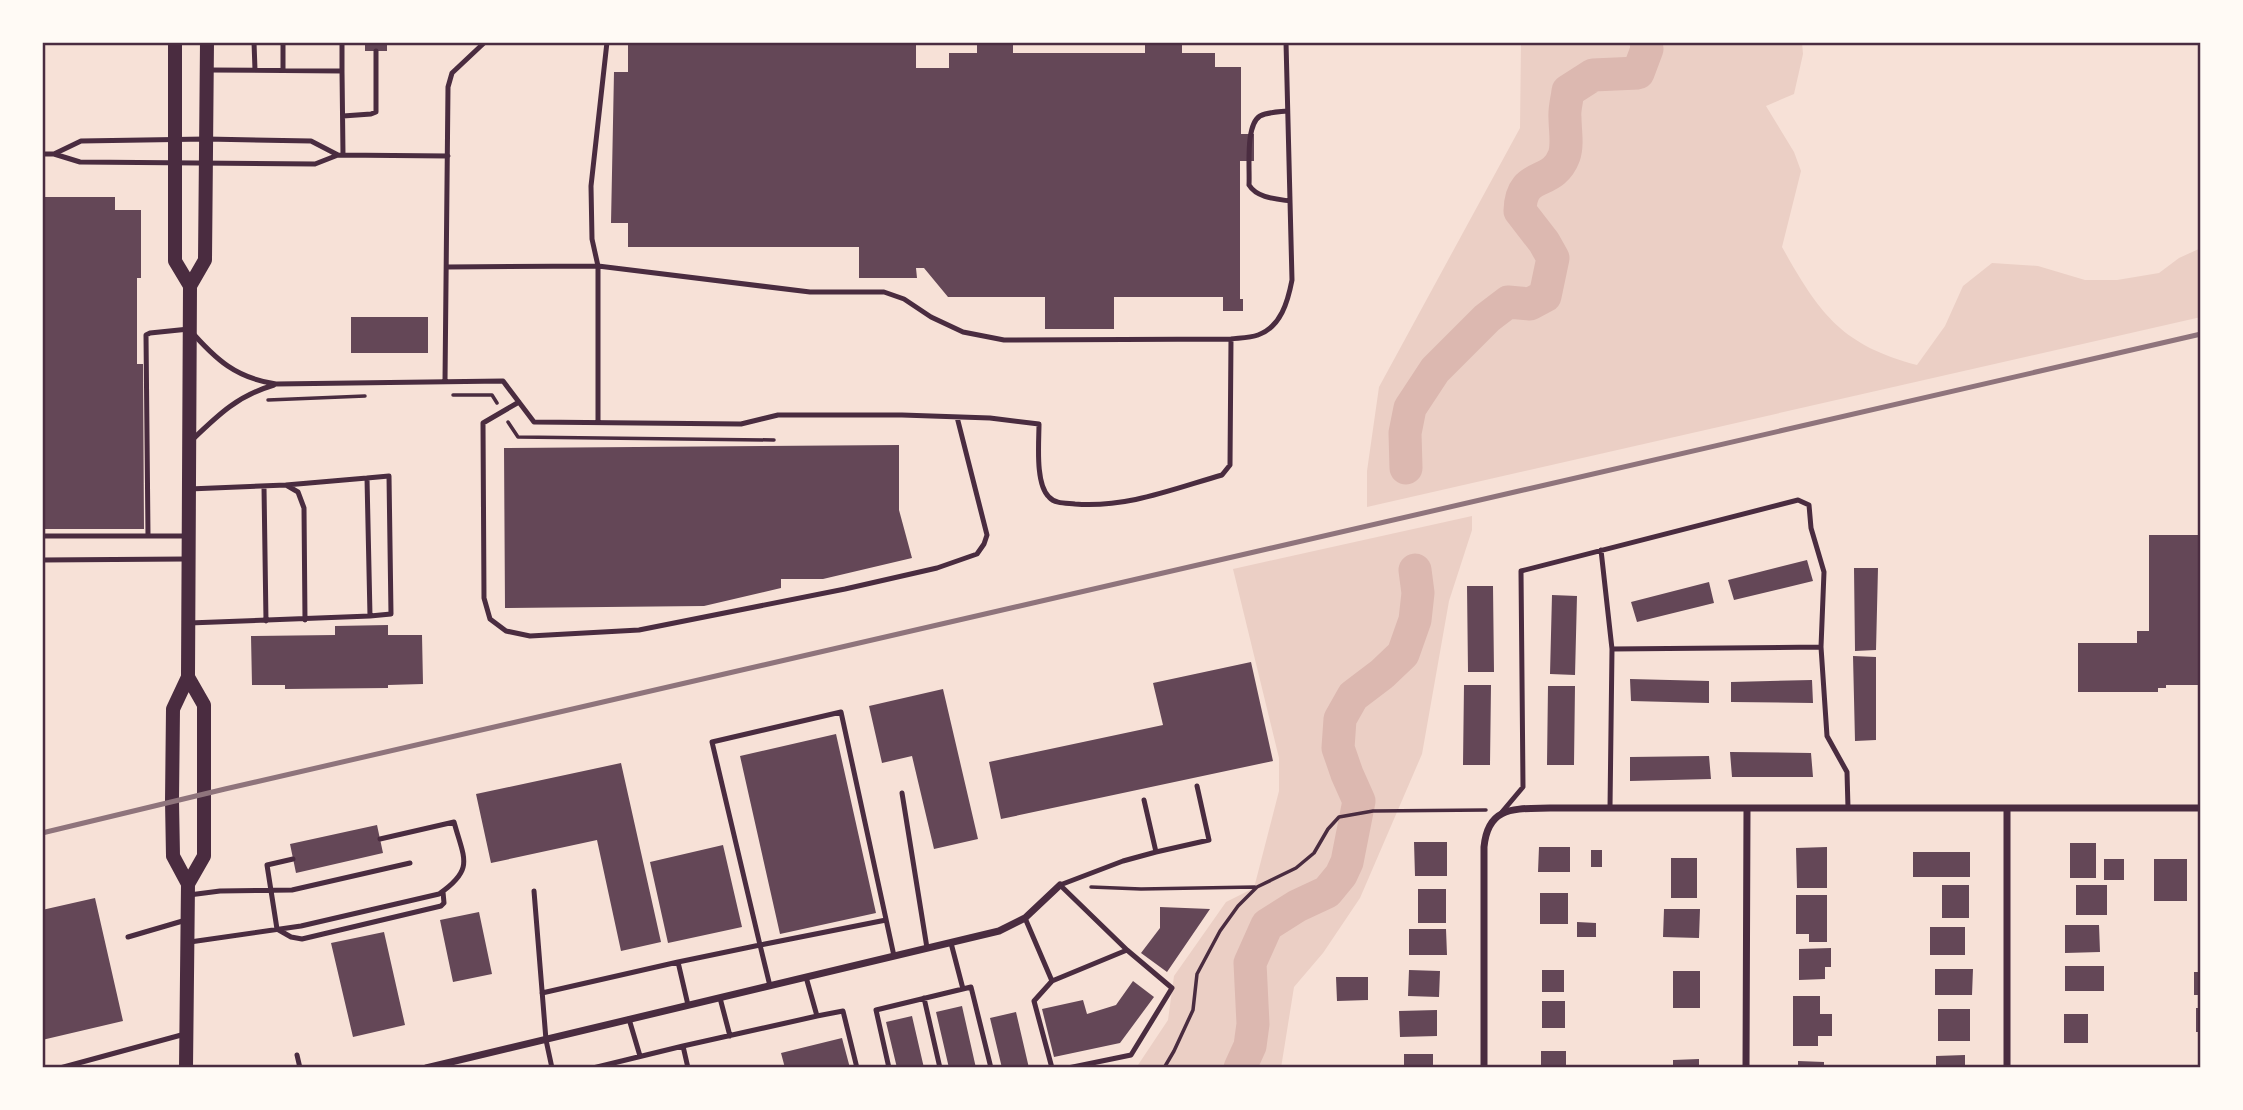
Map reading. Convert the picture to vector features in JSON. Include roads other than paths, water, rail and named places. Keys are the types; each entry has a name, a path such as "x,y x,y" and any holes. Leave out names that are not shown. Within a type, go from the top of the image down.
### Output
{"main road":[{"path":"175,42 175,261 190,286"},
{"path":"186,1068 188,890 173,856 173,709 188,677 190,286 205,260 207,42"},
{"path":"188,677 204,705 204,856 188,890"}],"street":[{"path":"1485,1068 1483,847 1490,821 1502,812 1549,808 2201,808"},
{"path":"1746,1068 1747,808"},
{"path":"2007,808 2007,1068"},
{"path":"426,1068 999,931 1025,918 1060,885"}],"lane":[{"path":"254,42 255,70"},
{"path":"283,42 284,70"},
{"path":"341,156 342,42"},
{"path":"446,382 448,87 452,73 461,61 485,42"},
{"path":"598,422 598,266 592,239 591,186 607,42"},
{"path":"447,267 598,266 810,292 884,292 904,299 931,317 963,332 1004,340 1231,339 1259,335 1273,326 1282,314 1292,280 1286,42"},
{"path":"343,116 371,114 376,111 376,51"},
{"path":"206,69 342,71"},
{"path":"1287,111 1259,116 1253,122 1250,134 1250,185 1253,191 1262,195 1290,201"},
{"path":"54,154 81,141 206,139 312,141 341,156"},
{"path":"42,154 54,154 80,162 315,164 341,156 448,156"},
{"path":"148,535 146,335 150,333 189,330 206,349 239,374 276,384 503,381 534,422 741,424 778,415 990,418 1039,424 1040,478 1048,497 1058,502 1088,505 1122,503 1222,475 1230,465 1231,339"},
{"path":"189,444 239,398 276,384"},
{"path":"519,402 483,423 484,598 490,619 506,631 530,636 639,630 845,589 937,568 976,554 987,535 957,417"},
{"path":"189,489 264,487 389,476 391,614 189,624"},
{"path":"367,478 370,616"},
{"path":"286,485 298,492 304,508 305,620"},
{"path":"264,487 266,621"},
{"path":"1502,812 1523,788 1521,571 1798,500 1808,505 1811,528 1824,572 1821,647 1827,736 1847,772 1848,808"},
{"path":"42,536 189,536"},
{"path":"1601,550 1612,649 1610,808"},
{"path":"42,560 189,559"},
{"path":"1612,649 1821,647"},
{"path":"770,986 712,742 841,712 894,956"},
{"path":"1068,1068 1131,1055 1172,988 1127,950 1060,885 1123,861 1209,840 1196,786"},
{"path":"902,793 928,948"},
{"path":"1144,800 1156,852"},
{"path":"187,942 301,926 443,891 454,884 463,873 465,864 454,822 380,839"},
{"path":"293,859 267,865 277,929 290,937 302,939 441,906 444,903 443,891"},
{"path":"188,890 292,890 410,863"},
{"path":"534,891 546,1041 552,1068"},
{"path":"1025,918 1052,981"},
{"path":"128,937 188,919"},
{"path":"542,993 886,920"},
{"path":"951,943 963,989"},
{"path":"1052,1068 1034,1001 1052,981 1127,950"},
{"path":"678,962 688,1005"},
{"path":"806,977 817,1016"},
{"path":"889,1068 876,1010 971,987 991,1068"},
{"path":"720,998 730,1036"},
{"path":"924,998 940,1068"},
{"path":"593,1068 843,1011 858,1068"},
{"path":"629,1019 640,1056"},
{"path":"60,1068 186,1034"},
{"path":"683,1046 688,1068"},
{"path":"297,1055 300,1068"}],"waterway":[{"path":"1406,468 1405,433 1410,408 1435,370 1487,318 1508,302 1530,304 1545,296 1553,258 1520,211 1526,189 1559,166 1564,156 1568,91 1593,75 1638,73 1647,49 1646,42"},
{"path":"1240,1068 1250,1046 1253,1024 1250,963 1267,925 1297,906 1327,892 1341,875 1347,862 1359,801 1338,748 1340,719 1353,696 1403,654 1415,620 1418,593 1415,570"}],"railway":[{"path":"42,833 2201,334"}]}
